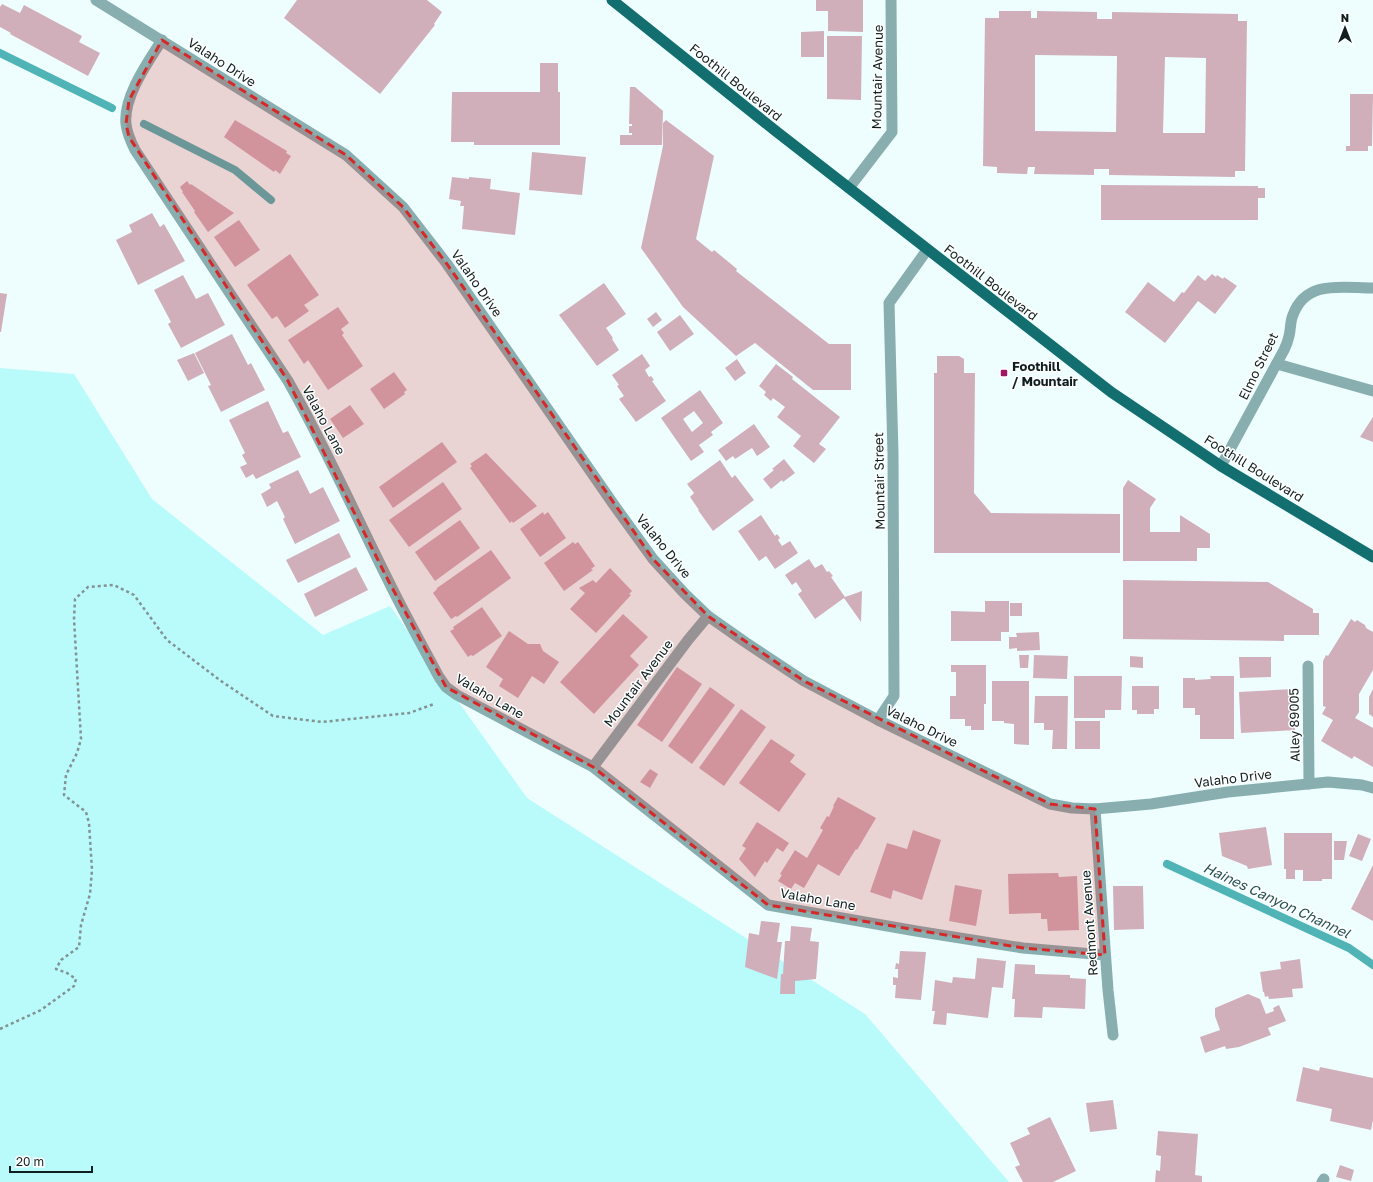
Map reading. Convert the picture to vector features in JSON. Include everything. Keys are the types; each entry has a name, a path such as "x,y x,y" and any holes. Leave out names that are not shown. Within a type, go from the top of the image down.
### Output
{"main road":[{"name":"Foothill Boulevard","path":"612,0 771,127 1111,392 1221,466 1373,557"}],"street":[{"name":"Valaho Drive","path":"96,0 346,155 403,207 447,264 653,559 685,594 708,616 744,642 804,681 878,720 1050,804 1072,808 1095,809 1151,804 1228,792 1328,782 1362,785 1373,788"},
{"name":"Mountair Avenue","path":"849,188 892,132 892,0"},
{"name":"Valaho Lane","path":"162,40 129,100 126,112 126,124 129,137 135,150 288,381 309,420 389,582 439,677 446,686 457,695 593,767 768,905 1023,948 1106,955"},
{"name":"Mountair Street","path":"878,720 894,696 893,462 889,303 928,250"},
{"name":"Elmo Street","path":"1221,466 1277,364 1286,343 1292,316 1296,306 1310,292 1326,288 1373,288"},
{"path":"1277,364 1373,391"},
{"name":"Mountair Avenue","path":"593,767 688,640 708,616"},
{"name":"Alley 89005","path":"1308,666 1309,784"},
{"name":"Redmont Avenue","path":"1095,809 1113,1035"}],"path":[{"path":"0,1029 41,1010 74,986 76,979 67,972 56,969 61,960 79,947 81,925 90,894 92,870 89,823 86,812 64,795 66,776 77,753 81,738 74,619 75,599 88,587 114,585 134,595 167,640 221,681 273,716 322,722 393,714 409,712 457,695"}],"highlighted area":[{"path":"162,40 346,155 403,207 447,264 653,559 708,616 804,681 1050,804 1095,809 1105,955 1023,948 768,905 593,767 446,687 389,582 288,381 129,137 126,124 129,100"}],"shaded area":[{"path":"0,368 74,374 152,499 323,635 390,606 527,798 865,1014 1009,1182 0,1182"}],"building":[{"path":"297,0 427,0 442,12 434,24 435,25 380,94 284,18"},
{"path":"816,0 863,0 863,32 828,31 828,11 816,11"},
{"path":"2,4 20,13 24,5 82,36 79,42 100,53 88,76 10,34 11,33 0,27 0,7"},
{"path":"999,11 1031,11 1031,18 1037,18 1037,11 1097,12 1097,19 1112,19 1112,12 1238,14 1238,21 1247,21 1245,171 1235,171 1235,177 1109,175 1109,169 1094,169 1094,175 1034,174 1035,167 1028,167 1027,174 997,173 997,167 983,166 985,18 999,18","holes":["1035,55 1117,56 1116,132 1035,131","1165,57 1206,58 1205,133 1163,133"]},
{"path":"824,31 824,57 801,57 801,32"},
{"path":"827,36 862,36 861,100 827,99"},
{"path":"540,63 558,63 558,92 560,92 560,145 474,145 474,142 451,142 452,92 540,92"},
{"path":"630,87 635,87 663,111 662,145 620,145 620,135 632,135 632,133 629,133 629,126 632,126 632,124 629,124"},
{"path":"1350,94 1373,94 1372,146 1368,146 1368,151 1346,151 1346,146 1350,146"},
{"path":"235,120 287,151 286,153 291,156 280,174 275,170 274,172 224,137"},
{"path":"666,120 714,156 696,239 712,252 714,250 737,269 736,271 829,344 851,344 851,390 813,390 755,343 736,356 683,307 641,248 663,146 663,123"},
{"path":"532,152 586,157 582,195 529,190"},
{"path":"452,177 491,179 490,189 520,193 515,235 462,229 464,206 460,206 461,201 449,199"},
{"path":"187,181 190,185 191,184 234,213 208,232 182,192 180,187"},
{"path":"1101,185 1258,186 1258,188 1265,188 1265,198 1258,198 1258,220 1101,220"},
{"path":"152,213 160,227 164,224 185,261 138,285 116,240 132,232 129,225"},
{"path":"239,220 260,250 235,267 214,237"},
{"path":"290,254 319,295 304,305 309,311 285,328 277,316 272,319 247,285"},
{"path":"1212,274 1223,279 1224,277 1237,286 1215,314 1198,301 1165,343 1125,312 1148,282 1174,302 1182,292 1184,293 1198,275 1205,281"},
{"path":"183,275 196,299 208,293 225,325 181,348 168,324 171,322 154,290"},
{"path":"604,283 626,314 606,328 619,350 597,366 559,315"},
{"path":"0,293 7,294 1,332 0,332"},
{"path":"338,307 349,323 341,329 344,333 342,335 363,366 328,390 308,360 304,364 288,340"},
{"path":"656,312 662,320 653,327 647,319"},
{"path":"680,315 694,334 670,351 657,332"},
{"path":"232,334 248,365 251,363 265,390 221,412 208,386 211,385 195,353"},
{"path":"194,353 204,373 188,381 177,360"},
{"path":"642,354 650,366 645,370 649,377 651,376 654,380 652,381 666,401 636,422 619,399 624,396 612,375"},
{"path":"937,356 959,356 964,359 964,373 975,373 974,493 991,513 1120,514 1120,553 934,553 934,373 937,373"},
{"path":"737,359 746,373 735,381 725,368"},
{"path":"776,364 793,377 792,379 840,417 819,444 826,449 814,463 793,446 801,436 777,417 785,407 773,398 771,401 764,395 766,392 759,386"},
{"path":"394,372 407,390 404,392 405,394 384,409 370,389"},
{"path":"700,390 723,423 711,432 713,435 699,445 704,452 691,461 661,418","holes":["694,411 703,423 692,432 683,419"]},
{"path":"268,401 283,433 288,431 301,457 256,479 253,474 246,478 240,467 247,464 242,455 245,453 229,420"},
{"path":"350,405 364,424 343,438 330,419"},
{"path":"1373,417 1373,442 1360,437"},
{"path":"754,424 770,447 757,456 752,448 735,459 733,456 726,461 718,450"},
{"path":"442,442 457,462 393,508 379,487"},
{"path":"486,453 537,506 513,523 512,521 510,523 470,468 472,466 470,464"},
{"path":"784,459 795,473 783,482 782,480 771,489 763,479"},
{"path":"720,460 732,478 735,475 754,500 713,531 690,497 694,493 687,484"},
{"path":"298,470 310,494 323,487 340,521 295,544 283,519 285,517 277,501 267,507 261,494 271,488 269,484"},
{"path":"1128,480 1156,499 1150,508 1150,532 1180,532 1180,515 1210,534 1210,548 1197,548 1197,561 1123,561 1123,488"},
{"path":"443,482 462,509 409,547 389,520"},
{"path":"543,512 544,515 548,512 566,538 540,557 520,529"},
{"path":"761,515 775,536 777,534 780,538 778,540 782,546 790,541 798,553 775,569 766,556 759,561 738,531"},
{"path":"460,520 480,548 435,581 415,552"},
{"path":"339,533 351,557 298,583 286,560"},
{"path":"573,542 575,544 578,542 595,566 591,569 593,570 564,591 544,563"},
{"path":"491,550 511,578 457,617 456,616 451,619 433,593 437,588"},
{"path":"809,559 815,568 822,564 827,572 829,571 833,576 831,577 845,597 862,591 861,622 844,598 815,619 798,594 802,591 796,582 792,585 785,575"},
{"path":"356,567 368,590 315,617 304,594"},
{"path":"610,568 632,591 629,594 631,595 596,633 570,609 585,593 579,588 593,580 596,583"},
{"path":"1123,580 1268,582 1313,609 1313,613 1319,613 1319,635 1284,635 1284,641 1123,639"},
{"path":"985,601 1009,601 1009,632 1001,632 1001,641 951,641 951,611 985,612"},
{"path":"1010,603 1022,603 1022,616 1010,616"},
{"path":"482,607 502,636 473,656 471,655 468,657 450,631 454,629 453,627"},
{"path":"623,614 648,637 630,656 639,665 594,714 560,682"},
{"path":"1351,619 1355,622 1357,620 1373,632 1373,670 1359,694 1359,712 1355,718 1373,728 1373,767 1354,756 1352,759 1321,741 1333,720 1322,714 1326,707 1323,706 1323,661 1326,655 1328,656"},
{"path":"509,631 528,644 540,644 543,651 559,662 544,684 532,676 518,698 499,686 503,679 486,667"},
{"path":"1039,632 1040,650 1017,651 1017,648 1009,649 1009,637 1017,637 1016,633"},
{"path":"1019,655 1029,655 1028,668 1020,668"},
{"path":"1034,655 1068,656 1067,679 1033,678"},
{"path":"1130,656 1143,657 1143,668 1130,667"},
{"path":"1239,657 1271,657 1271,677 1240,678"},
{"path":"951,665 986,665 984,730 971,730 971,726 965,726 965,719 950,719 950,696 956,696 956,672 951,672"},
{"path":"677,667 702,684 662,742 637,725"},
{"path":"1074,676 1122,676 1121,710 1105,710 1105,718 1074,718"},
{"path":"1210,676 1234,676 1234,739 1200,739 1200,715 1195,715 1195,708 1183,708 1183,678 1195,678 1195,680 1211,679"},
{"path":"992,681 1029,681 1029,745 1014,744 1014,724 1004,723 1004,721 992,721"},
{"path":"1132,686 1159,686 1159,709 1154,709 1154,714 1137,714 1137,710 1132,710"},
{"path":"710,687 735,705 692,764 668,746"},
{"path":"1293,689 1295,730 1241,733 1239,692"},
{"path":"1373,689 1373,717 1369,714 1369,697"},
{"path":"1035,696 1068,696 1067,749 1052,749 1053,730 1044,730 1044,723 1034,723"},
{"path":"741,709 766,727 724,786 699,768"},
{"path":"1075,721 1100,721 1100,749 1075,749"},
{"path":"771,739 795,755 790,762 806,774 779,812 739,783"},
{"path":"650,769 658,774 650,788 640,782"},
{"path":"838,797 876,818 839,876 818,864 804,888 795,883 791,889 778,881 782,875 780,874 795,850 807,858 823,830 820,828 827,816 829,817"},
{"path":"757,822 789,843 783,852 777,848 767,863 765,861 755,877 739,859 746,848 742,846"},
{"path":"1266,827 1272,865 1248,869 1247,866 1222,856 1219,833"},
{"path":"913,830 941,840 922,900 893,890 891,899 870,892 887,843 907,849"},
{"path":"1284,833 1332,833 1332,879 1322,879 1322,881 1303,881 1303,870 1295,870 1295,879 1286,879 1286,869 1284,869"},
{"path":"1358,834 1371,839 1362,861 1349,856"},
{"path":"1334,841 1347,841 1344,860 1334,860"},
{"path":"1373,865 1373,921 1351,909"},
{"path":"1058,873 1059,877 1077,876 1079,930 1048,931 1047,919 1041,919 1041,913 1009,914 1008,874"},
{"path":"955,885 982,890 976,926 949,921"},
{"path":"1113,886 1143,886 1144,929 1114,930"},
{"path":"761,921 780,923 777,942 782,942 777,979 745,967 749,933 759,935"},
{"path":"791,926 812,928 810,941 819,942 816,979 795,981 795,994 780,994 785,941 790,941"},
{"path":"900,951 926,952 921,1000 895,998 896,985 893,985 893,977 898,978 898,969 895,969 896,963 899,964"},
{"path":"977,958 1006,961 1003,988 992,987 988,1018 947,1013 946,1025 933,1024 935,1011 932,1011 935,980 952,983 953,977 975,979"},
{"path":"1300,959 1303,988 1292,989 1293,997 1269,999 1268,996 1265,997 1260,972 1281,969 1280,962"},
{"path":"1015,964 1035,965 1035,974 1070,975 1070,978 1086,979 1085,1009 1043,1007 1042,1018 1014,1017 1015,999 1012,999"},
{"path":"1248,994 1260,999 1266,1014 1274,1011 1273,1008 1279,1005 1286,1021 1268,1028 1271,1035 1239,1047 1226,1049 1225,1046 1205,1053 1200,1037 1220,1030 1215,1016 1215,1008"},
{"path":"1303,1067 1319,1071 1320,1067 1373,1078 1373,1120 1371,1130 1330,1121 1332,1109 1296,1101"},
{"path":"1113,1100 1117,1129 1090,1132 1086,1103"},
{"path":"1050,1117 1076,1171 1053,1182 1023,1182 1015,1167 1020,1165 1010,1143 1030,1134 1027,1128"},
{"path":"1158,1131 1198,1134 1195,1175 1202,1176 1202,1182 1155,1182 1156,1170 1160,1171 1161,1156 1156,1155"},
{"path":"1340,1165 1354,1170 1351,1181 1336,1177"}],"waterway":[{"name":"Haines Canyon Channel","path":"0,53 112,108"},
{"name":"Haines Canyon Channel","path":"144,124 235,170 271,200"},
{"name":"Haines Canyon Channel","path":"1167,864 1349,948 1373,965"}],"place":[{"name":"Foothill / Mountair","path":"1004,373"}]}
